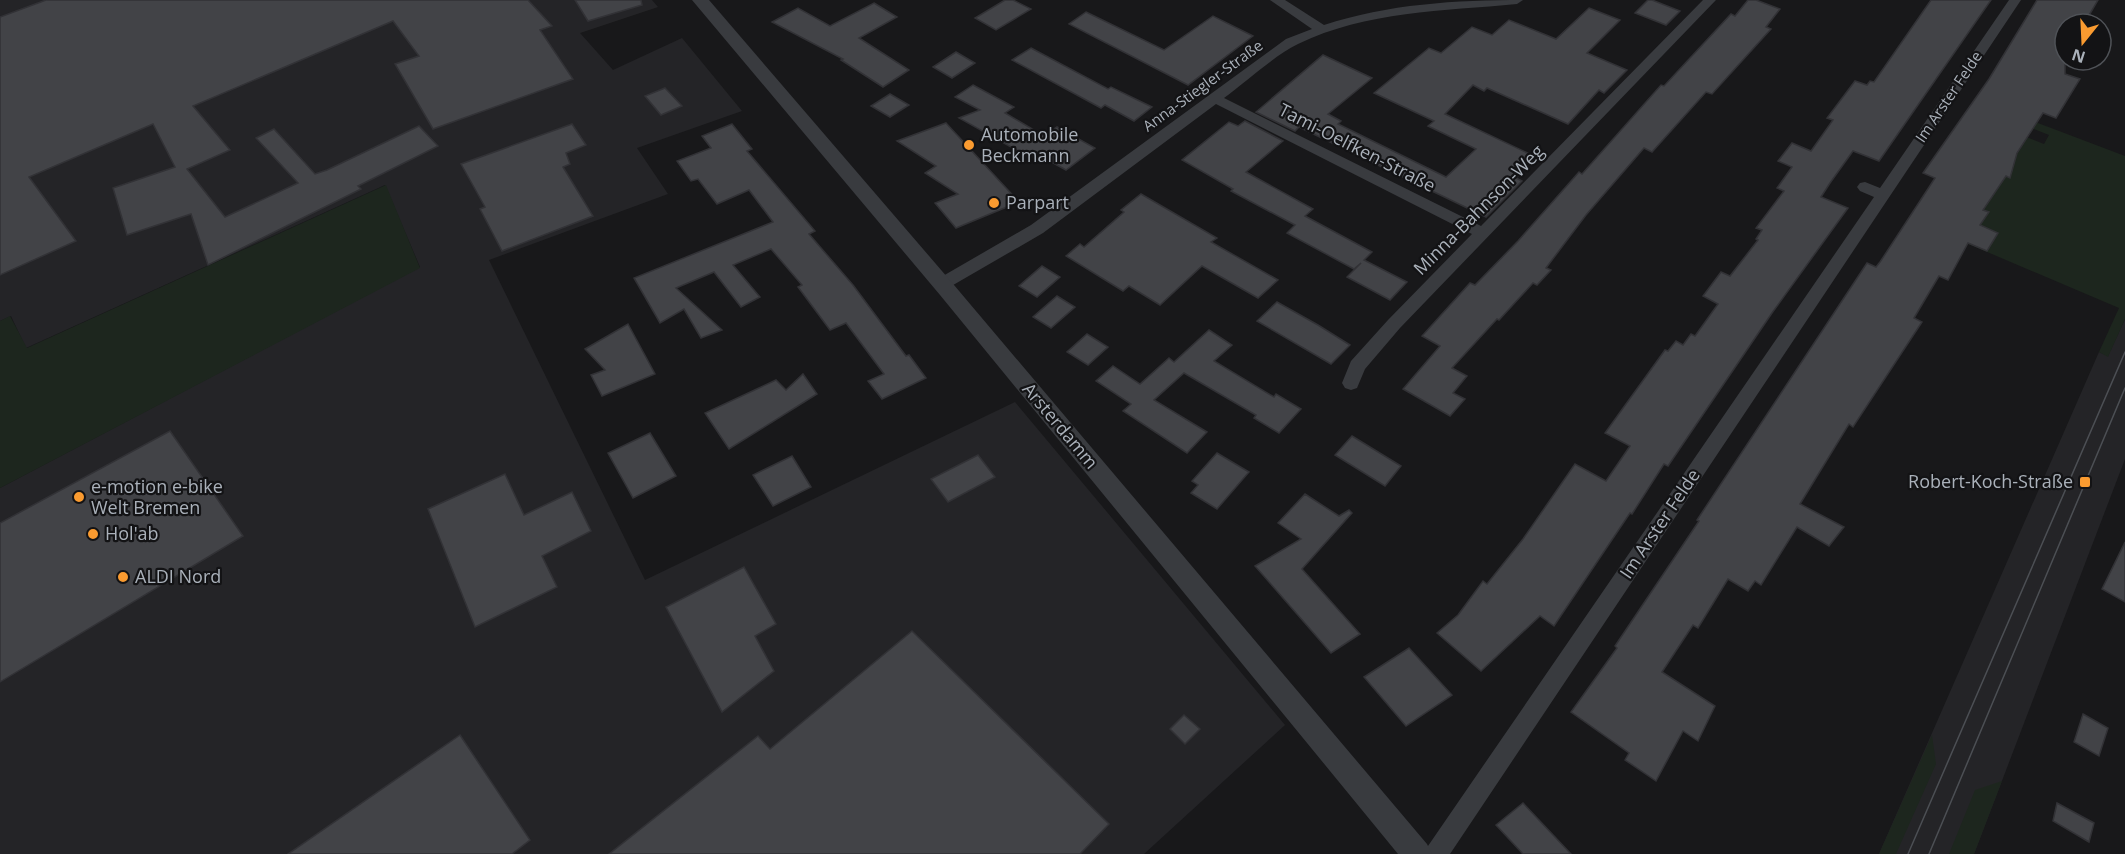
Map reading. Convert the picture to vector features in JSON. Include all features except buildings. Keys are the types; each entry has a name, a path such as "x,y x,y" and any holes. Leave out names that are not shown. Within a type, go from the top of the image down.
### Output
{"street":[{"name":"Arsterdamm","path":"700,0 942,284 1417,854"},
{"path":"1276,0 1320,28"},
{"name":"Anna-Stiegler-Straße","path":"942,284 1036,229 1291,42 1320,28 1377,14 1517,0"},
{"name":"Minna-Bahnson-Weg","path":"1350,383 1357,366 1364,358 1482,233 1710,0"},
{"name":"Im Arster Felde","path":"1436,854 2015,0"},
{"name":"Tami-Oelfken-Straße","path":"1214,98 1482,233"},
{"path":"1865,187 1883,195"}],"shaded area":[{"path":"0,0 652,0 658,7 580,33 613,70 682,38 742,111 637,148 668,194 489,260 645,580 1015,402 1285,725 1144,854 0,854 0,488 420,267 385,185 26,348 11,316 0,321"},
{"path":"2025,118 2125,156 2125,319 2108,357 2099,352 2119,308 1966,243 1994,240 1998,233 1980,225 1988,213 1983,210 2025,141 2016,133 2044,144 2049,135 2021,124"},
{"path":"386,185 420,268 0,488 0,321 10,316 27,348"},
{"path":"2125,319 2125,459 1974,854 1879,854 2099,352 2108,356"},
{"path":"1932,735 1936,764 1896,854 1879,854"},
{"path":"2002,781 1974,854 1949,854 1975,790"}],"tram line":[{"path":"1908,854 2125,352"},
{"path":"1929,854 2125,388"}],"place":[{"name":"Automobile Beckmann","path":"969,145"},
{"name":"Parpart","path":"994,203"},
{"name":"Robert-Koch-Straße","path":"2085,482"},
{"name":"e-motion e-bike Welt Bremen","path":"79,497"},
{"name":"Hol'ab","path":"93,534"},
{"name":"ALDI Nord","path":"123,577"}]}
